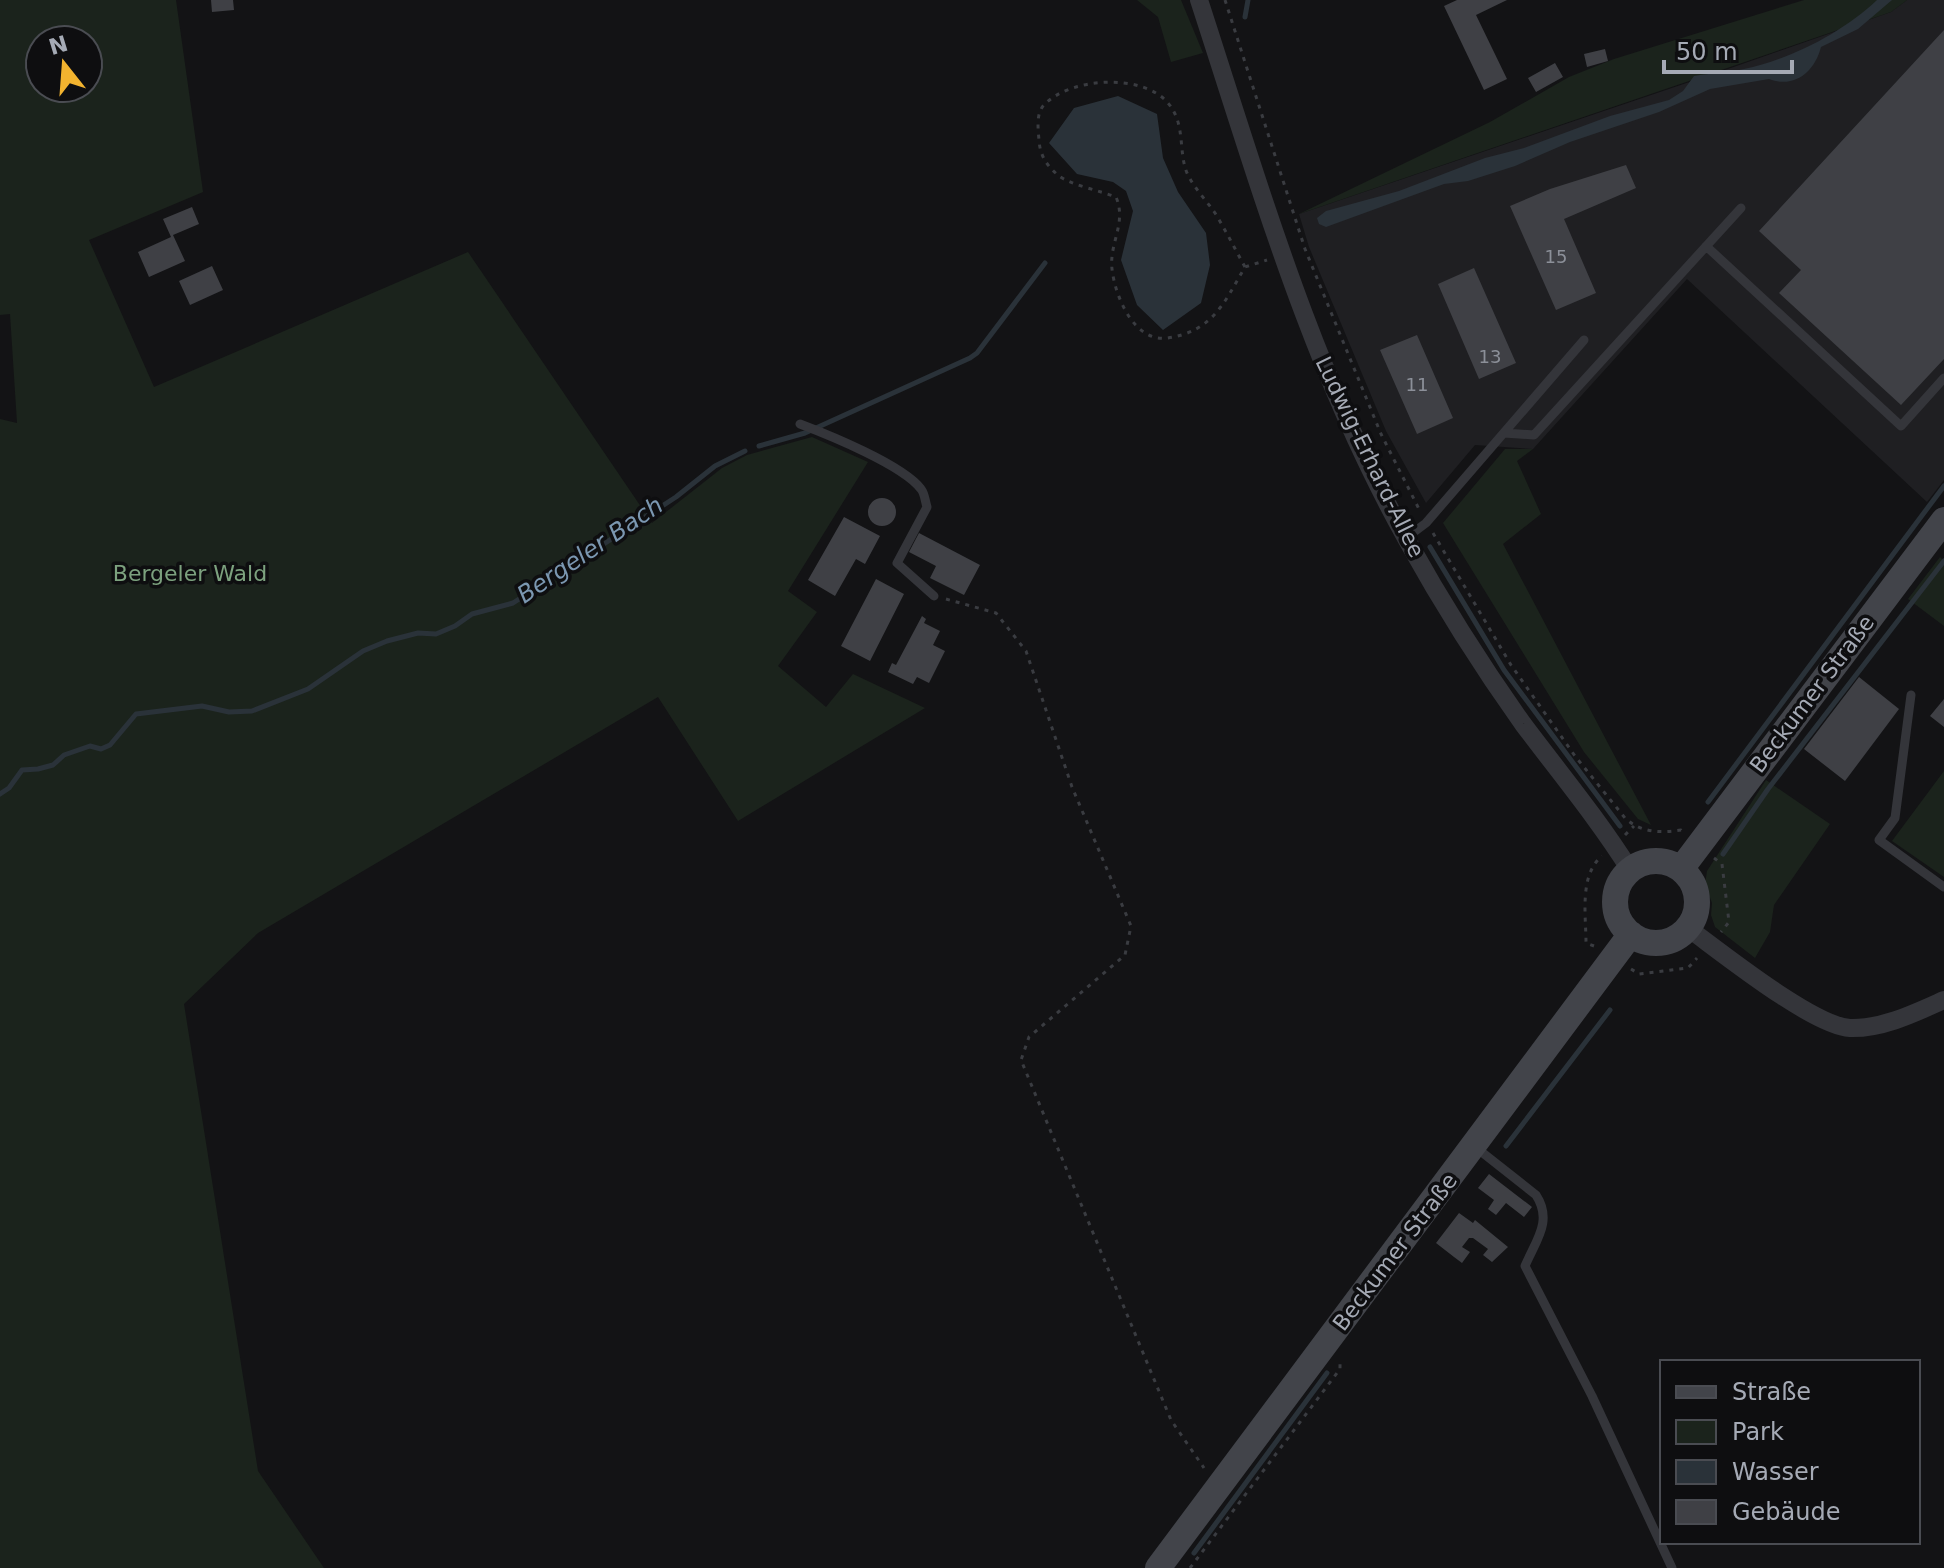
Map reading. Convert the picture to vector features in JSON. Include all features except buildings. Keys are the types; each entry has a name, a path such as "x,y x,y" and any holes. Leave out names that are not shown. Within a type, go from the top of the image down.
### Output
{"main road":[{"name":"Beckumer Straße","path":"1681,869 1690,838 1944,520"},
{"path":"1647,862 1665,862 1681,869 1696,891 1697,904 1688,928 1675,938 1661,943 1645,941 1631,934 1621,923 1616,910 1620,881 1630,870 1647,862"},
{"name":"Beckumer Straße","path":"1158,1568 1631,934"}],"street":[{"name":"Ludwig-Erhard-Allee","path":"1199,0 1282,255 1306,321 1358,443 1406,538 1453,617 1521,720 1615,845 1630,870"},
{"path":"1688,928 1815,1017 1848,1028 1878,1026 1944,1000"}],"lane":[{"path":"1504,433 1534,435 1741,208"},
{"path":"1706,246 1901,426 1944,378"},
{"path":"1406,538 1426,523 1584,340"},
{"path":"800,424 908,477 923,491 927,507 897,563 934,596"},
{"path":"1911,695 1895,818 1879,840 1944,887"},
{"path":"1474,1146 1536,1195 1543,1206 1545,1220 1525,1266 1592,1396 1660,1542"},
{"path":"1661,1544 1672,1568"}],"path":[{"path":"1225,0 1305,249 1381,434 1426,523 1511,665 1575,756 1625,818 1634,826 1690,838 1722,864 1729,922 1688,968 1639,974 1614,955 1586,943 1587,883 1594,863 1615,845"},
{"path":"1245,267 1186,171 1178,121 1167,102 1145,88 1116,82 1088,83 1061,93 1042,106 1038,123 1039,144 1045,163 1062,178 1116,197 1122,211 1112,267 1119,298 1133,324 1159,339 1189,334 1217,314 1245,267 1282,255"},
{"path":"934,596 996,613 1026,651 1072,787 1131,926 1125,955 1029,1037 1021,1060 1171,1420 1218,1488"}],"shaded area":[{"path":"1907,0 1944,0 1944,480 1927,502 1687,279 1533,449 1475,445 1426,503 1386,431 1309,247 1299,214 1891,12"}],"green space":[{"name":"Bergeler Wald","path":"0,0 176,0 203,192 89,240 154,387 468,252 652,523 722,468 747,455 812,437 868,462 788,591 817,612 778,666 826,707 853,674 925,708 738,821 658,697 258,933 184,1004 258,1471 324,1568 0,1568 0,419 17,423 10,314 0,315"},
{"path":"1137,0 1181,0 1203,53 1171,62 1158,17"},
{"path":"1804,0 1907,0 1891,12 1299,214 1490,122 1569,77 1614,59"},
{"path":"1505,449 1533,449 1517,461 1541,514 1503,544 1651,825 1638,819 1584,752 1443,523"},
{"path":"1940,557 1944,561 1944,626 1908,599"},
{"path":"1944,771 1944,877 1892,841"},
{"path":"1766,780 1830,824 1774,905 1770,932 1755,958 1715,927 1711,915 1712,903 1705,884 1707,871"}],"water":[{"path":"1877,0 1892,0 1858,29 1821,47 1814,64 1795,80 1769,79 1710,89 1659,112 1570,142 1515,166 1468,181 1444,184 1326,227 1319,224 1317,218 1326,211 1399,191 1485,158 1524,148 1610,116 1669,100 1683,91 1694,76 1738,70 1780,59 1832,34"},
{"path":"1118,96 1157,114 1163,158 1178,192 1206,233 1210,265 1201,303 1163,330 1137,305 1121,260 1133,211 1126,191 1113,182 1077,174 1049,143 1074,108"}],"waterway":[{"path":"1245,17 1248,0"},
{"name":"Bergeler Bach","path":"759,446 805,433 970,358 1045,263"},
{"name":"Bergeler Bach","path":"0,794 9,788 22,770 53,765 64,755 90,746 101,749 110,745 136,714 202,706 229,712 252,711 308,689 363,651 387,641 418,633 436,634 472,614 513,603 676,497 715,466 745,451"},
{"path":"1708,802 1944,486"},
{"path":"1430,547 1504,670 1620,826"},
{"path":"1723,854 1768,789 1944,561"},
{"path":"1506,1146 1610,1010"},
{"path":"1194,1553 1327,1373"}]}
